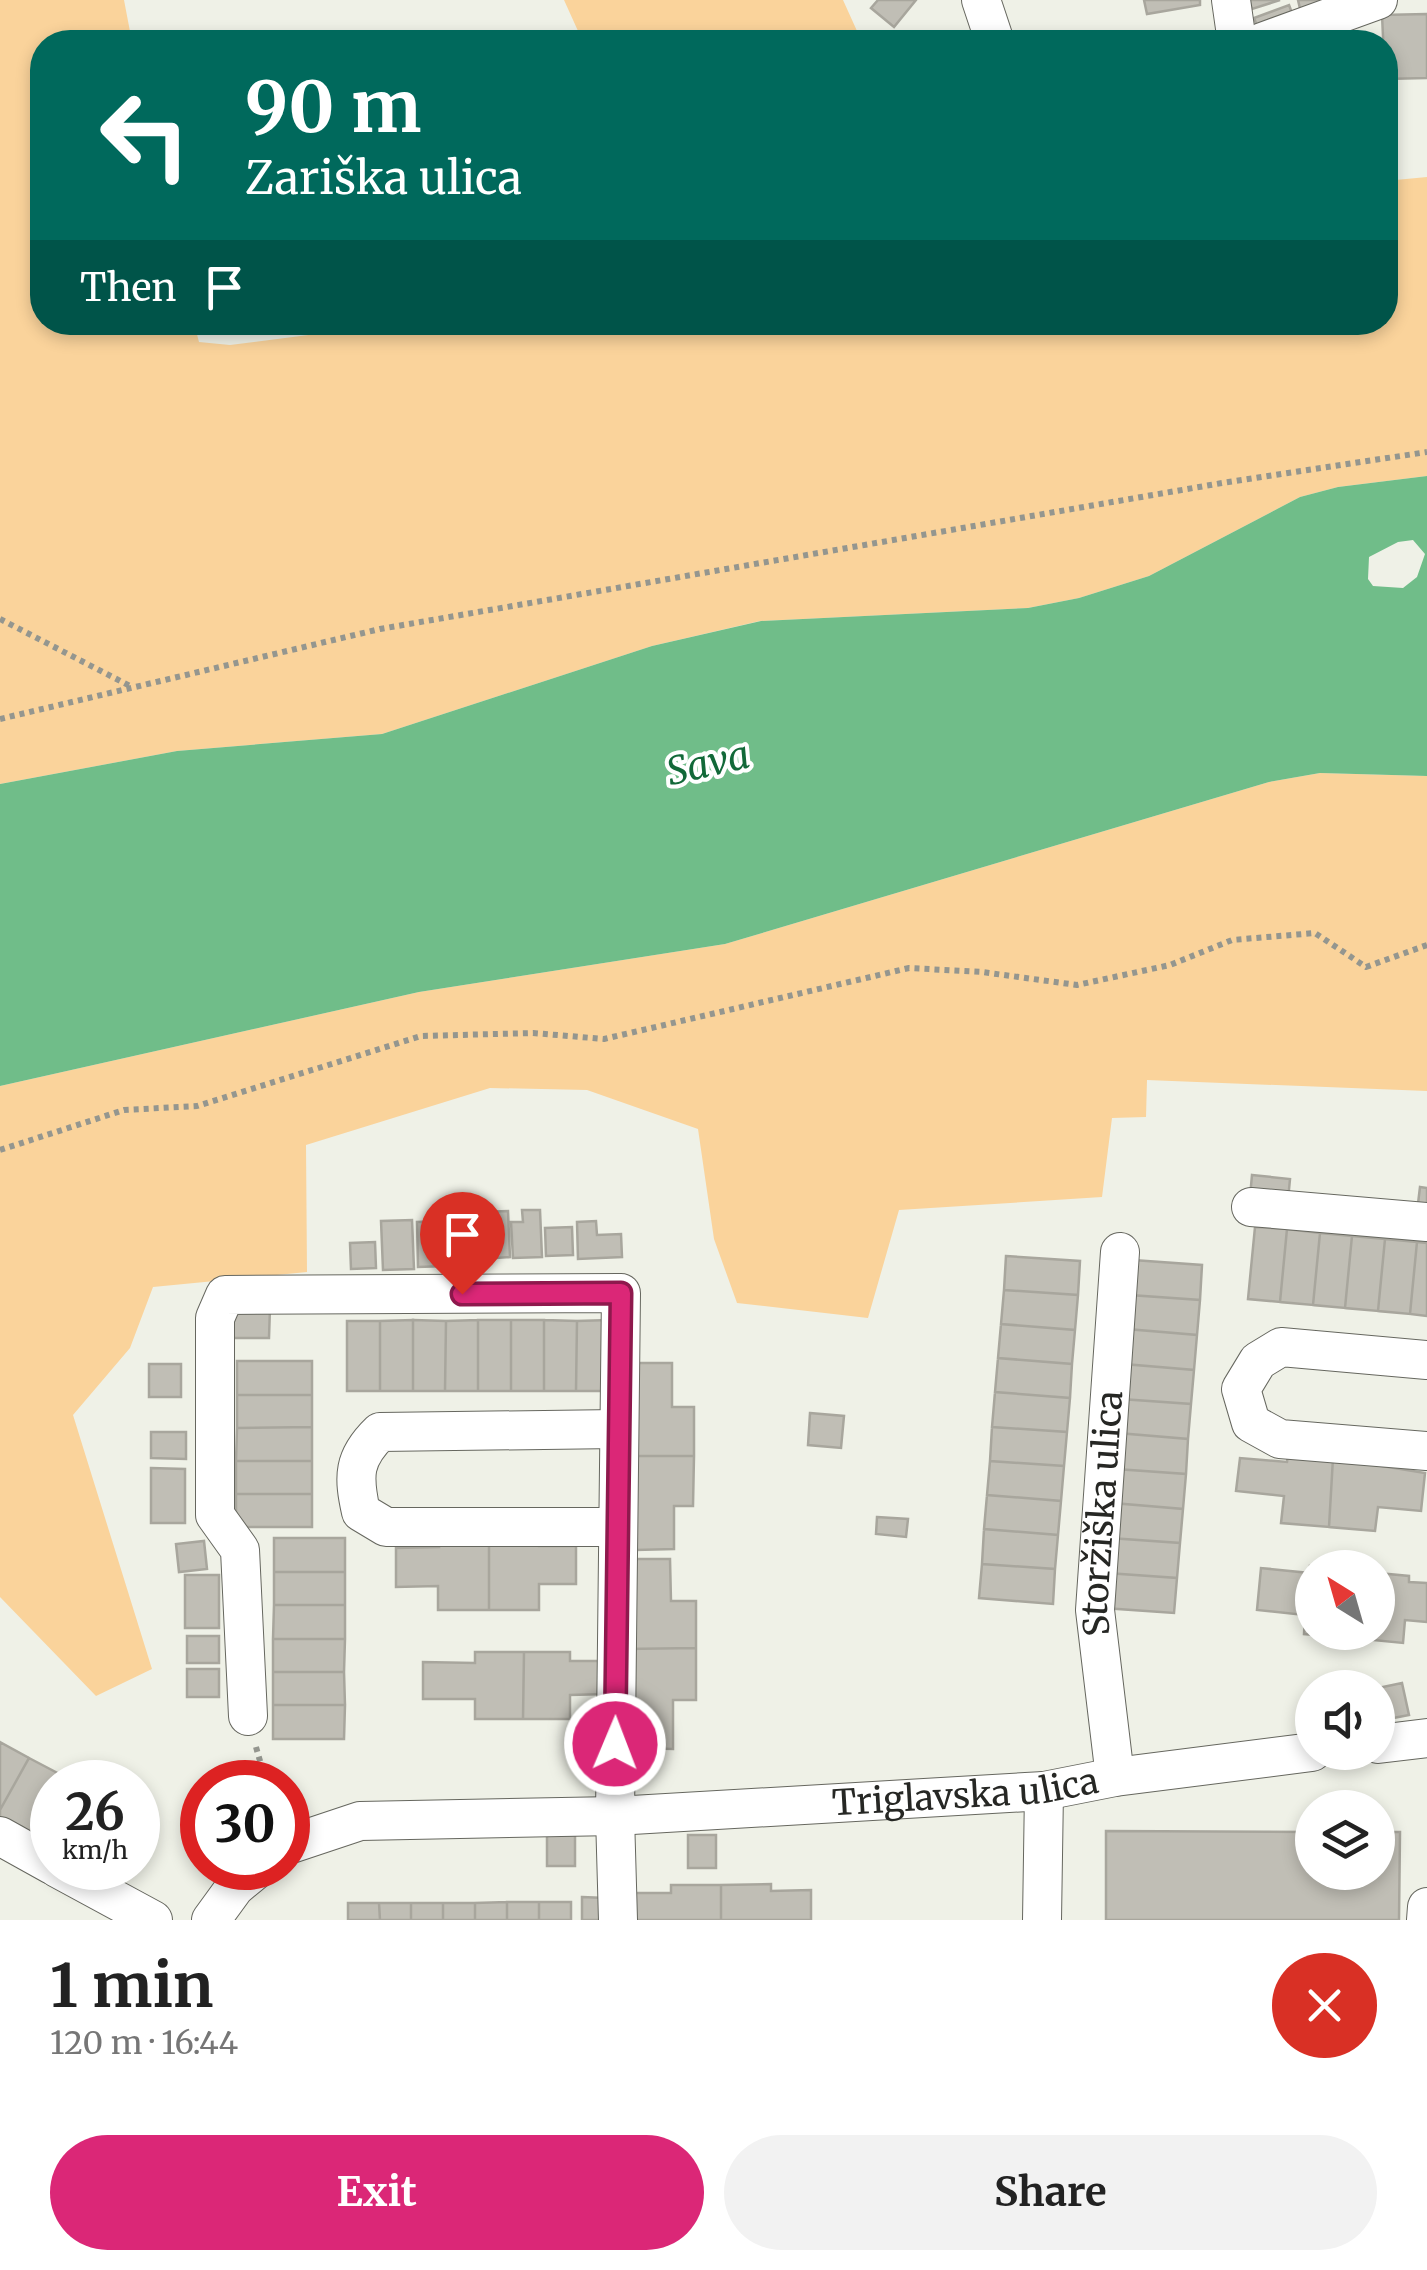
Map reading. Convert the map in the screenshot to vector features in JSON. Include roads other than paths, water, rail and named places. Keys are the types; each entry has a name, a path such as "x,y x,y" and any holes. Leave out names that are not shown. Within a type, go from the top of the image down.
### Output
{"street":[{"path":"981,0 991,30"},
{"path":"1231,0 1235,30"},
{"path":"1295,30 1378,0"},
{"path":"1251,1207 1427,1222"},
{"name":"Storžiška ulica","path":"1115,1777 1096,1610 1120,1252"},
{"path":"248,1716 240,1550 215,1515 215,1318 225,1295 621,1293 614,1816 618,1920"},
{"path":"1427,1360 1281,1347 1258,1361 1241,1389 1251,1423 1280,1439 1427,1451"},
{"path":"618,1429 380,1432 359,1453 354,1481 361,1512 386,1526 618,1527"},
{"path":"1395,1742 1427,1738"},
{"name":"Triglavska ulica","path":"310,1838 360,1821 614,1816 1044,1791 1115,1777 1295,1754"},
{"path":"1042,1920 1044,1791"},
{"path":"0,1836 30,1852"},
{"path":"99,1890 153,1920"},
{"path":"210,1920 233,1890"},
{"path":"1426,1920 1427,1907"}],"water":[{"name":"Sava","path":"1427,476 1427,776 1320,773 1269,782 725,944 419,992 0,1086 0,784 177,751 382,734 652,646 761,621 1028,608 1079,598 1149,576 1300,497 1338,487","holes":["1413,540 1425,554 1417,577 1403,588 1373,586 1368,579 1369,557 1398,542"]}]}
